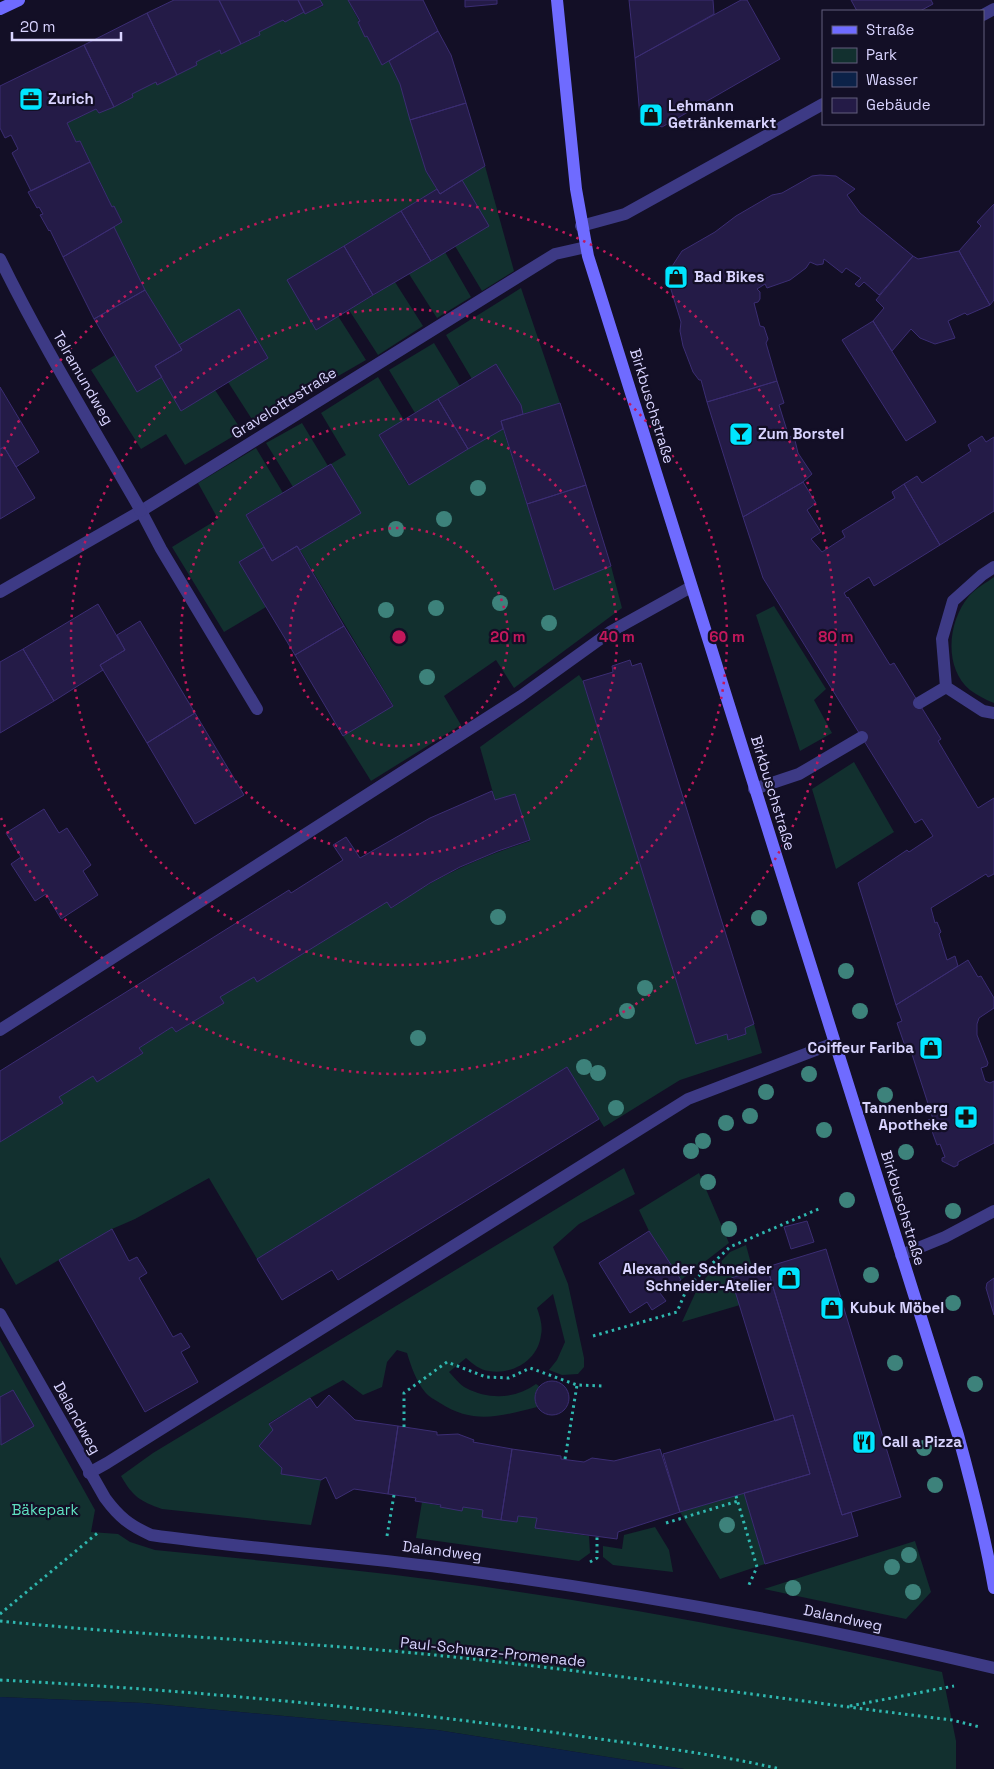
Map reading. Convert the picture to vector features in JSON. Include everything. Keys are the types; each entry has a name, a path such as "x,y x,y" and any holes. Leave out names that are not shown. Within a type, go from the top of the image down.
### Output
{"street":[{"path":"0,9 19,0"},
{"name":"Birkbuschstraße","path":"557,0 576,189 586,246 973,1489 986,1542 994,1588"},
{"path":"581,226 625,214 822,105"},
{"name":"Gravelottestraße","path":"0,592 141,511 555,254 586,246"},
{"name":"Telramundweg","path":"0,259 54,361 161,549 257,709"},
{"path":"946,687 942,639 953,601 982,575 994,567"},
{"path":"0,1030 521,696 610,632 692,587"},
{"path":"919,703 946,687"},
{"path":"946,687 983,711 994,713"},
{"path":"754,789 799,774 862,737"},
{"path":"89,1473 107,1464 688,1100 834,1043"},
{"path":"901,1255 945,1237 994,1211"},
{"name":"Dalandweg","path":"0,1314 89,1473 105,1498 118,1516 134,1527 151,1535 370,1558 584,1587 743,1614 994,1668"}],"path":[{"path":"593,1336 677,1312 688,1286 730,1247 821,1208"},
{"path":"404,1427 404,1393 448,1362 486,1377 509,1378 530,1368 577,1385 604,1386"},
{"path":"565,1459 577,1385"},
{"path":"386,1539 394,1495"},
{"path":"736,1496 757,1567 748,1587"},
{"path":"666,1523 738,1501"},
{"path":"0,1614 118,1516"},
{"path":"589,1562 597,1558 597,1537"},
{"name":"Paul-Schwarz-Promenade","path":"0,1621 85,1630 403,1652 952,1720 980,1727"},
{"path":"0,1680 130,1687 459,1719 730,1758 780,1769"},
{"path":"846,1707 957,1686"}],"green space":[{"path":"320,0 348,0 382,65 389,61 400,84 426,171 437,189 288,280 338,316 366,360 255,424 228,382 268,358 239,309 179,345 145,290 114,227 122,221 114,206 112,207 80,141 76,142 67,123 96,109 99,113 133,97 132,94 156,82 157,85 197,65 196,62 220,50 221,54 260,35 259,32 283,20 285,22 304,12 305,14 323,6"},
{"path":"485,166 514,271 482,291 455,246 462,180"},
{"path":"445,252 471,297 437,318 409,274"},
{"path":"395,282 423,326 378,355 349,310"},
{"path":"521,288 560,403 523,414 521,405 472,379 446,335"},
{"path":"434,343 460,386 415,413 389,370"},
{"path":"115,355 137,392 162,377 215,390 242,431 185,465 166,434 141,449 91,370"},
{"path":"378,377 404,420 380,435 408,485 503,429 554,590 611,566 622,608 514,688 496,660 444,696 461,725 371,781 343,736 393,705 300,550 361,513 331,464 346,455 321,413"},
{"path":"302,423 328,466 293,487 266,443"},
{"path":"256,448 283,493 246,515 264,547 266,607 224,632 172,547 218,519 198,483"},
{"path":"994,577 994,703 970,690 961,680 952,657 951,644 956,618 962,606 972,593"},
{"path":"774,606 826,689 814,700 832,733 800,751 756,615"},
{"path":"579,675 583,681 696,1044 727,1034 729,1040 746,1034 745,1028 754,1024 762,1053 680,1080 604,1127 567,1067 257,1259 209,1178 135,1219 112,1229 16,1285 0,1257 0,1142 62,1103 59,1097 93,1076 97,1082 143,1053 139,1048 172,1027 176,1032 223,1003 220,997 254,977 257,982 387,902 392,908 441,877 493,854 530,841 515,794 495,800 480,747"},
{"path":"854,762 894,832 836,869 812,789"},
{"path":"624,1168 635,1194 579,1224 553,1247 568,1284 584,1358 584,1367 578,1374 562,1375 549,1370 557,1360 565,1342 553,1294 537,1308 542,1328 539,1344 535,1352 523,1364 507,1371 498,1372 480,1368 466,1358 449,1372 466,1388 484,1395 511,1395 536,1384 539,1386 535,1396 537,1407 488,1417 464,1414 452,1410 426,1393 416,1378 407,1353 397,1350 387,1362 382,1387 363,1395 343,1380 269,1423 273,1430 259,1446 282,1468 281,1474 321,1480 311,1525 162,1509 133,1494 125,1483 121,1476 153,1453"},
{"path":"699,1173 729,1243 681,1280 649,1231 639,1210"},
{"path":"746,1245 753,1271 732,1278 740,1305 682,1322 699,1285 730,1252"},
{"name":"Bäkepark","path":"0,1340 95,1510 91,1532 118,1534 130,1542 155,1550 406,1576 568,1599 818,1645 942,1672 956,1741 956,1769 684,1769 437,1730 143,1703 0,1697"},
{"path":"744,1493 765,1564 720,1579 680,1512"},
{"path":"422,1502 462,1510 463,1507 483,1510 483,1517 517,1522 518,1516 537,1518 536,1528 589,1536 590,1553 579,1561 416,1538"},
{"path":"655,1527 669,1550 673,1572 613,1565 603,1557 603,1546 622,1549 624,1535"},
{"path":"915,1541 931,1592 906,1619 764,1589"}],"water":[{"path":"0,1697 143,1703 437,1730 684,1769 0,1769"}],"building":[{"path":"174,0 219,0 241,44 221,54 220,50 196,62 197,65 177,75 147,13"},
{"path":"219,0 298,0 304,12 259,32 260,35 241,44"},
{"path":"298,0 320,0 323,5 305,14"},
{"path":"348,0 423,0 438,31 382,65 367,36 365,37 358,22 360,21"},
{"path":"465,0 497,0 497,4 465,7"},
{"path":"629,0 713,0 714,14 635,58"},
{"path":"741,0 747,0 780,59 662,127 640,117 635,58"},
{"path":"851,0 931,0 933,4 922,10 856,10"},
{"path":"147,13 177,75 157,85 156,82 132,94 133,97 114,107 84,45"},
{"path":"438,31 451,55 466,103 410,120 400,84 389,61"},
{"path":"84,45 114,107 99,113 96,109 67,123 76,142 80,141 90,162 31,191 12,153 18,149 11,135 5,138 0,128 0,86"},
{"path":"466,103 485,166 440,194 426,171 410,120"},
{"path":"90,162 112,207 114,206 122,222 63,257 50,230 40,215 43,214 39,207 37,208 28,192"},
{"path":"812,176 836,176 855,189 847,195 860,213 913,256 879,295 864,282 859,287 855,284 861,278 846,268 842,273 824,259 823,264 817,265 810,262 806,268 790,280 767,288 765,284 757,289 760,292 760,299 754,303 760,326 764,327 768,339 766,343 777,381 707,402 701,380 693,372 683,346 680,331 681,322 669,283 669,271 682,251 715,232 736,216 772,195 782,193"},
{"path":"462,180 489,226 431,261 401,211 437,189 440,194"},
{"path":"994,204 994,300 990,305 959,251 981,226 977,222"},
{"path":"401,211 431,261 373,295 344,246"},
{"path":"114,227 145,290 94,319 63,257"},
{"path":"344,246 373,295 316,330 287,280"},
{"path":"959,251 990,305 948,321 955,338 935,344 920,338 911,329 892,351 873,321 884,308 876,300 913,256 918,259"},
{"path":"145,290 182,350 155,366 162,377 137,392 94,319"},
{"path":"239,309 268,358 181,411 155,366 182,350 179,345"},
{"path":"873,321 936,422 906,441 842,340"},
{"path":"496,364 521,405 523,414 501,421 503,429 468,449 438,399"},
{"path":"777,381 784,403 779,405 789,437 794,436 798,453 812,474 803,482 743,517 707,402"},
{"path":"0,387 39,452 16,467 4,447 0,449"},
{"path":"438,399 468,449 409,485 379,435"},
{"path":"560,403 586,485 527,504 501,421"},
{"path":"982,436 986,442 994,437 994,511 940,545 904,484 917,476 922,483 971,451 968,445"},
{"path":"4,447 35,498 0,519 0,449"},
{"path":"331,464 361,513 300,550 297,546 272,561 246,515"},
{"path":"803,482 816,503 807,510 821,532 811,539 822,552 845,537 842,531 895,498 892,492 904,484 940,545 874,586 869,577 844,593 890,665 894,663 941,739 938,741 978,808 994,798 994,874 988,877 986,874 931,908 935,923 937,922 941,932 939,934 947,960 955,956 958,966 896,1005 858,883 907,850 909,852 933,836 922,819 915,823 763,578 743,517"},
{"path":"586,485 611,566 554,590 527,504"},
{"path":"297,546 344,626 295,655 239,562 264,547 272,561"},
{"path":"98,604 125,650 100,665 103,670 54,701 23,649"},
{"path":"140,621 195,713 147,743 100,665 125,650 117,635"},
{"path":"344,626 393,706 343,736 295,655"},
{"path":"23,649 54,701 0,733 0,662"},
{"path":"630,660 632,666 641,663 754,1024 745,1028 746,1034 728,1040 727,1034 696,1044 583,681 613,672 612,666"},
{"path":"195,713 244,795 195,824 147,743"},
{"path":"492,791 495,800 515,794 530,840 460,867 430,883 391,908 387,902 257,982 254,977 220,997 224,1003 176,1032 172,1027 139,1048 143,1053 97,1082 93,1076 59,1097 63,1103 0,1142 0,1071 289,890 291,893 343,860 333,845 346,837 360,858 430,818"},
{"path":"44,809 59,833 67,828 91,865 83,871 98,895 61,919 46,894 35,901 11,864 21,857 6,833"},
{"path":"968,960 978,977 981,976 994,998 994,1008 979,1018 977,1035 988,1063 987,1066 981,1068 985,1081 990,1083 994,1081 994,1143 958,1162 958,1165 954,1167 942,1161 942,1158 945,1157 940,1144 937,1145 928,1120 933,1119 909,1045 905,1046 897,1023 902,1021 896,1005"},
{"path":"567,1067 599,1119 338,1280 332,1270 282,1300 257,1259"},
{"path":"807,1221 814,1242 791,1249 784,1227"},
{"path":"112,1229 129,1261 137,1257 147,1273 139,1278 173,1337 181,1333 190,1347 181,1352 198,1382 145,1412 59,1260"},
{"path":"649,1231 681,1280 660,1293 666,1301 652,1310 647,1302 630,1313 599,1263"},
{"path":"826,1249 901,1497 842,1515 767,1267"},
{"path":"767,1267 842,1515 851,1512 858,1536 765,1564 744,1493 810,1474 793,1415 775,1421 731,1278"},
{"path":"994,1278 994,1315 986,1288 987,1283"},
{"path":"552,1381 559,1382 564,1386 568,1391 568,1405 564,1410 559,1414 552,1415 545,1414 540,1410 536,1405 535,1398 536,1391 540,1386 545,1382"},
{"path":"13,1390 34,1426 1,1445 0,1397"},
{"path":"329,1395 355,1420 398,1426 388,1494 354,1489 336,1499 326,1477 321,1480 281,1474 282,1468 259,1446 273,1430 269,1424 310,1398 317,1408"},
{"path":"793,1415 810,1474 680,1512 663,1454"},
{"path":"398,1426 437,1432 437,1435 458,1434 474,1440 473,1442 512,1449 501,1520 482,1517 483,1510 463,1507 462,1511 415,1501 416,1498 388,1494"},
{"path":"512,1449 561,1456 561,1459 584,1462 592,1458 614,1461 660,1449 680,1512 618,1532 617,1539 535,1528 537,1518 518,1516 517,1522 501,1520"}],"place":[{"name":"Zurich","path":"31,99"},
{"name":"Lehmann Getränkemarkt","path":"651,115"},
{"name":"Bad Bikes","path":"676,277"},
{"name":"Zum Borstel","path":"741,434"},
{"name":"Coiffeur Fariba","path":"931,1048"},
{"name":"Tannenberg Apotheke","path":"966,1117"},
{"name":"Alexander Schneider Schneider-Atelier","path":"789,1278"},
{"name":"Kubuk Möbel","path":"832,1308"},
{"name":"Call a Pizza","path":"864,1442"}]}
